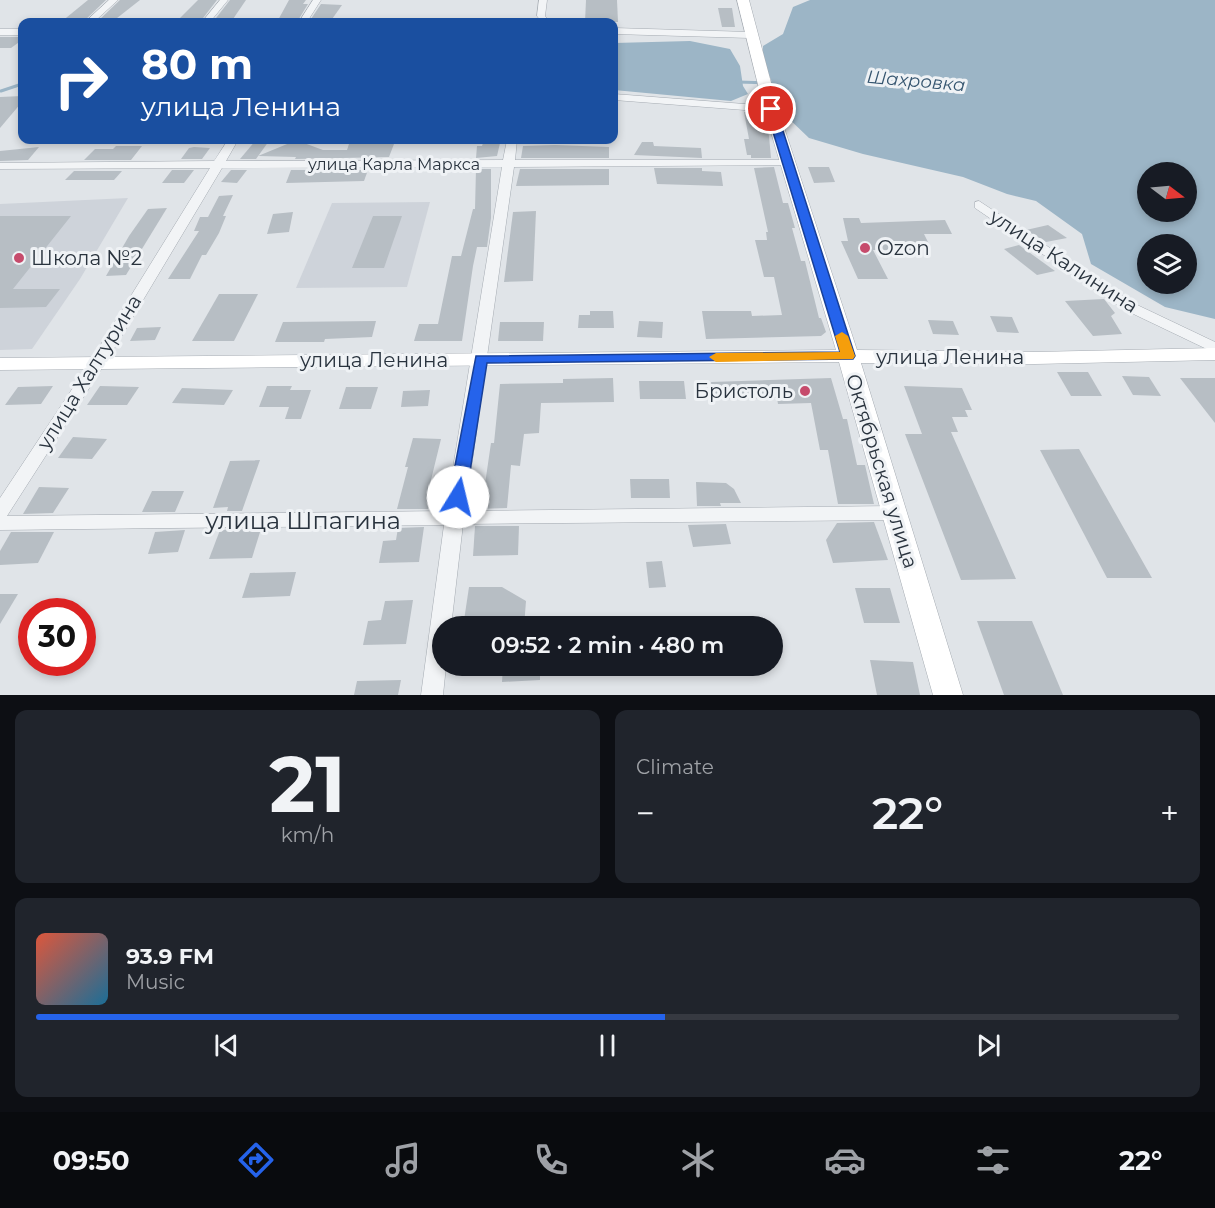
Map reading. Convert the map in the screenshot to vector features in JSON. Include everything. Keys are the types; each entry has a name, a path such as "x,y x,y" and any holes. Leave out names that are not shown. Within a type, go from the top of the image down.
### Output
{"street":[{"path":"94,18 114,0"},
{"path":"209,18 224,0"},
{"path":"306,18 317,0"},
{"path":"543,0 543,18"},
{"path":"618,31 750,35 743,0"},
{"path":"0,32 18,32"},
{"name":"Октябрьская улица","path":"750,35 948,695"},
{"path":"618,97 771,109"},
{"name":"улица Халтурина","path":"0,512 98,362 230,144"},
{"path":"432,695 454,519 511,144"},
{"name":"улица Карла Маркса","path":"0,166 789,162"},
{"name":"улица Калинина","path":"979,205 1128,306 1215,348"},
{"name":"улица Ленина","path":"0,364 848,356 1035,358 1215,354"},
{"name":"улица Шпагина","path":"0,524 894,513"}],"shaded area":[{"path":"128,198 80,279 32,349 0,350 0,204"},
{"path":"430,202 407,287 296,288 332,203"}],"water":[{"path":"810,0 1215,0 1215,319 1165,307 1143,294 1197,294 1197,234 1137,234 1137,291 1091,264 1082,234 1036,201 1007,194 963,177 863,154 809,138 785,115 763,60 763,46 783,34 793,7"},
{"path":"690,41 730,49 740,66 743,86 748,94 731,101 618,90 618,43"}],"building":[{"path":"88,0 106,0 87,18 66,18"},
{"path":"120,0 140,0 117,18 101,18"},
{"path":"198,0 217,0 203,18 180,18"},
{"path":"230,0 246,0 234,18 216,18"},
{"path":"289,0 306,0 303,4 308,4 299,18 279,18"},
{"path":"586,0 617,0 618,18 585,18"},
{"path":"321,4 342,5 333,18 312,18"},
{"path":"718,8 732,8 735,27 722,27"},
{"path":"0,37 18,37 18,43 11,48 0,48"},
{"path":"18,96 18,107 0,128 0,97"},
{"path":"744,112 763,114 769,136 771,158 751,158 751,155 747,155 744,139 749,139"},
{"path":"642,142 653,142 654,146 701,148 702,158 634,155"},
{"path":"253,144 267,144 256,159 240,159"},
{"path":"287,144 307,144 323,150 347,150 349,144 394,144 389,157 295,159 296,157 258,156"},
{"path":"483,144 500,144 497,156 476,158 477,146"},
{"path":"116,146 142,146 131,160 84,160 95,149 113,149"},
{"path":"523,146 609,147 609,158 521,158"},
{"path":"39,147 28,160 0,161 0,151"},
{"path":"189,148 210,148 202,159 181,159"},
{"path":"774,167 783,203 788,203 801,261 805,261 819,318 826,332 821,336 706,339 702,311 751,311 752,316 782,315 774,277 764,277 755,240 767,240 766,232 768,232 754,168"},
{"path":"808,167 829,167 835,182 814,183"},
{"path":"654,168 702,168 702,171 721,172 723,186 657,184"},
{"path":"476,169 491,169 491,218 487,247 477,247 462,341 414,341 419,324 438,324 452,256 461,256 473,209 475,209"},
{"path":"520,169 609,169 609,185 516,186"},
{"path":"172,170 194,170 184,183 162,183"},
{"path":"231,170 247,170 237,183 221,182"},
{"path":"291,170 368,170 364,181 286,183"},
{"path":"74,171 122,171 114,180 65,180"},
{"path":"233,195 223,216 226,216 219,233 206,255 202,255 190,279 168,279 199,231 194,231 200,217 208,217 219,196"},
{"path":"167,208 126,275 106,276 148,209"},
{"path":"536,211 533,281 504,282 513,212"},
{"path":"293,212 289,232 267,234 273,214"},
{"name":"Школа №2","path":"0,216 71,216 13,289 60,289 46,307 0,308"},
{"path":"373,216 402,216 384,268 352,268"},
{"path":"843,218 859,218 861,223 945,220 952,234 924,234 930,246 919,246 920,250 873,250 888,279 858,279 841,241 848,241"},
{"path":"1048,225 1067,238 1046,242 1026,230"},
{"path":"1019,245 1055,271 1037,275 1004,249"},
{"path":"219,294 258,294 234,341 192,341"},
{"path":"1104,299 1115,313 1111,316 1122,334 1093,336 1065,301"},
{"path":"590,311 613,311 614,328 578,328 579,315 590,315"},
{"path":"990,316 1012,317 1019,333 997,332"},
{"path":"928,320 953,321 959,335 933,334"},
{"path":"376,321 372,337 325,339 324,342 275,342 283,322"},
{"path":"639,321 663,322 662,338 637,337"},
{"path":"500,322 544,322 543,341 498,341"},
{"path":"161,327 155,340 130,341 137,328"},
{"path":"1057,372 1088,372 1102,396 1071,396"},
{"path":"1122,376 1149,377 1161,396 1133,395"},
{"path":"613,378 614,402 541,403 539,433 524,434 520,466 511,465 507,508 477,509 479,485 485,484 491,443 494,443 500,384 563,383 563,379"},
{"path":"831,378 843,419 847,419 857,465 865,465 874,504 838,504 828,450 820,450 811,403 778,404 777,398 713,399 711,382"},
{"path":"1180,378 1215,378 1215,423"},
{"path":"639,381 684,381 686,399 640,399"},
{"path":"53,386 41,404 5,405 18,387"},
{"path":"100,386 139,387 127,405 87,405"},
{"path":"267,386 292,386 290,390 311,390 301,419 285,419 289,407 259,407"},
{"path":"904,386 962,388 972,410 965,410 968,417 952,417 958,432 951,432 1016,579 961,580 905,434 922,434"},
{"path":"346,387 378,387 371,409 339,409"},
{"path":"182,388 233,390 224,405 172,403"},
{"path":"430,390 428,406 401,407 403,391"},
{"path":"73,437 107,439 92,459 58,458"},
{"path":"413,438 441,439 430,484 434,484 428,509 397,509 408,467 405,467"},
{"path":"1079,449 1152,578 1107,578 1040,450"},
{"path":"260,460 242,511 227,511 228,507 213,508 230,461"},
{"path":"630,479 669,479 670,498 631,498"},
{"path":"696,482 726,483 734,489 741,503 697,506"},
{"path":"39,487 69,488 53,513 23,514"},
{"path":"152,491 184,491 175,512 142,512"},
{"path":"874,522 888,560 833,563 826,540 837,523"},
{"path":"726,524 731,544 693,547 688,525"},
{"path":"475,526 519,526 518,555 473,556"},
{"path":"424,527 419,562 379,563 383,541 396,540 398,528"},
{"path":"261,529 252,558 209,559 220,530"},
{"path":"185,530 178,552 148,554 155,532"},
{"path":"11,532 54,532 38,563 0,565 0,551"},
{"path":"662,561 666,587 649,588 646,562"},
{"path":"296,572 290,596 242,598 250,573"},
{"path":"469,587 502,587 526,601 525,616 465,616"},
{"path":"855,588 890,588 900,623 864,623"},
{"path":"0,594 18,594 0,624"},
{"path":"413,600 406,644 363,645 368,621 381,620 385,601"},
{"path":"977,621 1032,621 1063,695 1004,695"},
{"path":"870,660 913,662 920,695 877,695"},
{"path":"502,676 540,676 540,680 502,682"},
{"path":"401,680 398,695 354,695 357,681"}],"waterway":[{"name":"Шахровка","path":"737,82 779,83"},
{"name":"Шахровка","path":"1,91 18,85"}],"slow traffic":[{"path":"716,357 848,356 842,336"}],"place":[{"name":"Ozon","path":"865,248"},
{"name":"Школа №2","path":"19,258"},
{"name":"Бристоль","path":"805,391"}],"route":[{"path":"458,497 480,359 848,356 771,109"}]}
